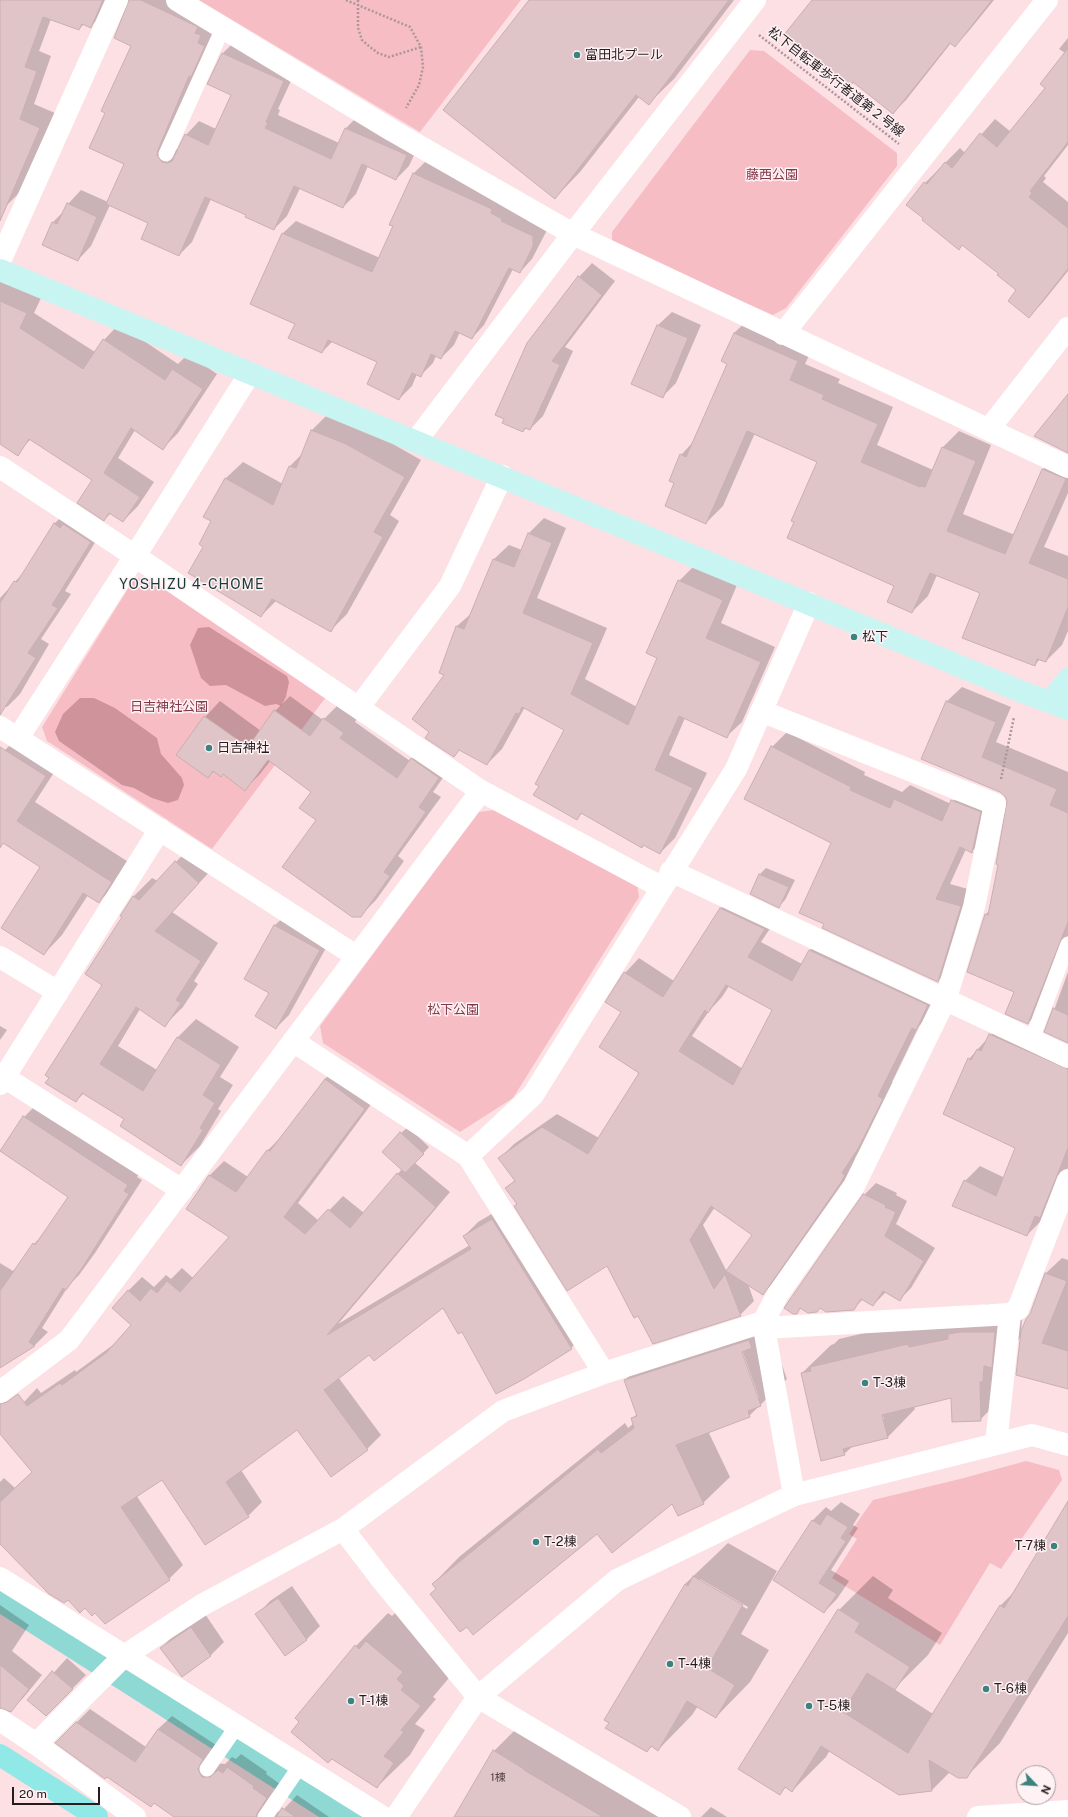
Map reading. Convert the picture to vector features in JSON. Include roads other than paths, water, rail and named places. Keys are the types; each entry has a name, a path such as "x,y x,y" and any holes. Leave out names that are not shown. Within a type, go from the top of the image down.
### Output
{"main road":[{"path":"0,1755 97,1817"}],"street":[{"path":"0,261 117,0"},
{"path":"177,0 393,131 573,234 1068,467"},
{"path":"416,441 573,234 755,0"},
{"path":"783,334 1047,0"},
{"path":"0,270 1059,706 1068,680"},
{"path":"989,429 1068,328"},
{"path":"250,372 135,556 9,733 356,956"},
{"path":"0,467 135,556 481,791 666,879 946,998 1068,1057"},
{"path":"359,707 450,586 502,476"},
{"path":"468,1156 533,1095 666,879 736,769 809,603"},
{"path":"762,711 996,804 974,908 946,998 854,1186 778,1294 763,1325 794,1494"},
{"path":"0,1392 69,1340 481,791"},
{"path":"160,829 2,1080 182,1190"},
{"path":"0,957 58,992"},
{"path":"293,1041 468,1156 604,1373"},
{"path":"36,1744 124,1656 202,1605 343,1529 503,1410 604,1373 763,1325 1010,1314 1018,1308 1068,1180"},
{"path":"996,1444 1010,1314"},
{"path":"396,1817 478,1697 617,1580 794,1494 1032,1435 1068,1445"},
{"path":"343,1529 382,1580 478,1697 680,1817"},
{"path":"0,1578 299,1767 383,1817"},
{"path":"0,1720 36,1744 135,1817"},
{"path":"978,1817 1068,1811"}],"lane":[{"path":"166,154 223,28"},
{"path":"1032,1039 1068,944"},
{"path":"207,1769 236,1727"},
{"path":"265,1817 299,1767"}],"water":[{"path":"0,1583 366,1817 319,1817 0,1614"}],"place":[{"name":"富田北プール","path":"577,55"},
{"name":"松下","path":"854,637"},
{"name":"日吉神社","path":"209,748"},
{"name":"T-3棟","path":"865,1383"},
{"name":"T-2棟","path":"536,1542"},
{"name":"T-7棟","path":"1054,1546"},
{"name":"T-4棟","path":"670,1664"},
{"name":"T-6棟","path":"986,1689"},
{"name":"T-1棟","path":"351,1701"},
{"name":"T-5棟","path":"809,1706"}],"district":[{"name":"YOSHIZU 4-CHOME","path":"192,585"}],"park label":[{"name":"藤西公園","path":"772,175"},
{"name":"日吉神社公園","path":"169,707"},
{"name":"松下公園","path":"453,1010"}]}
